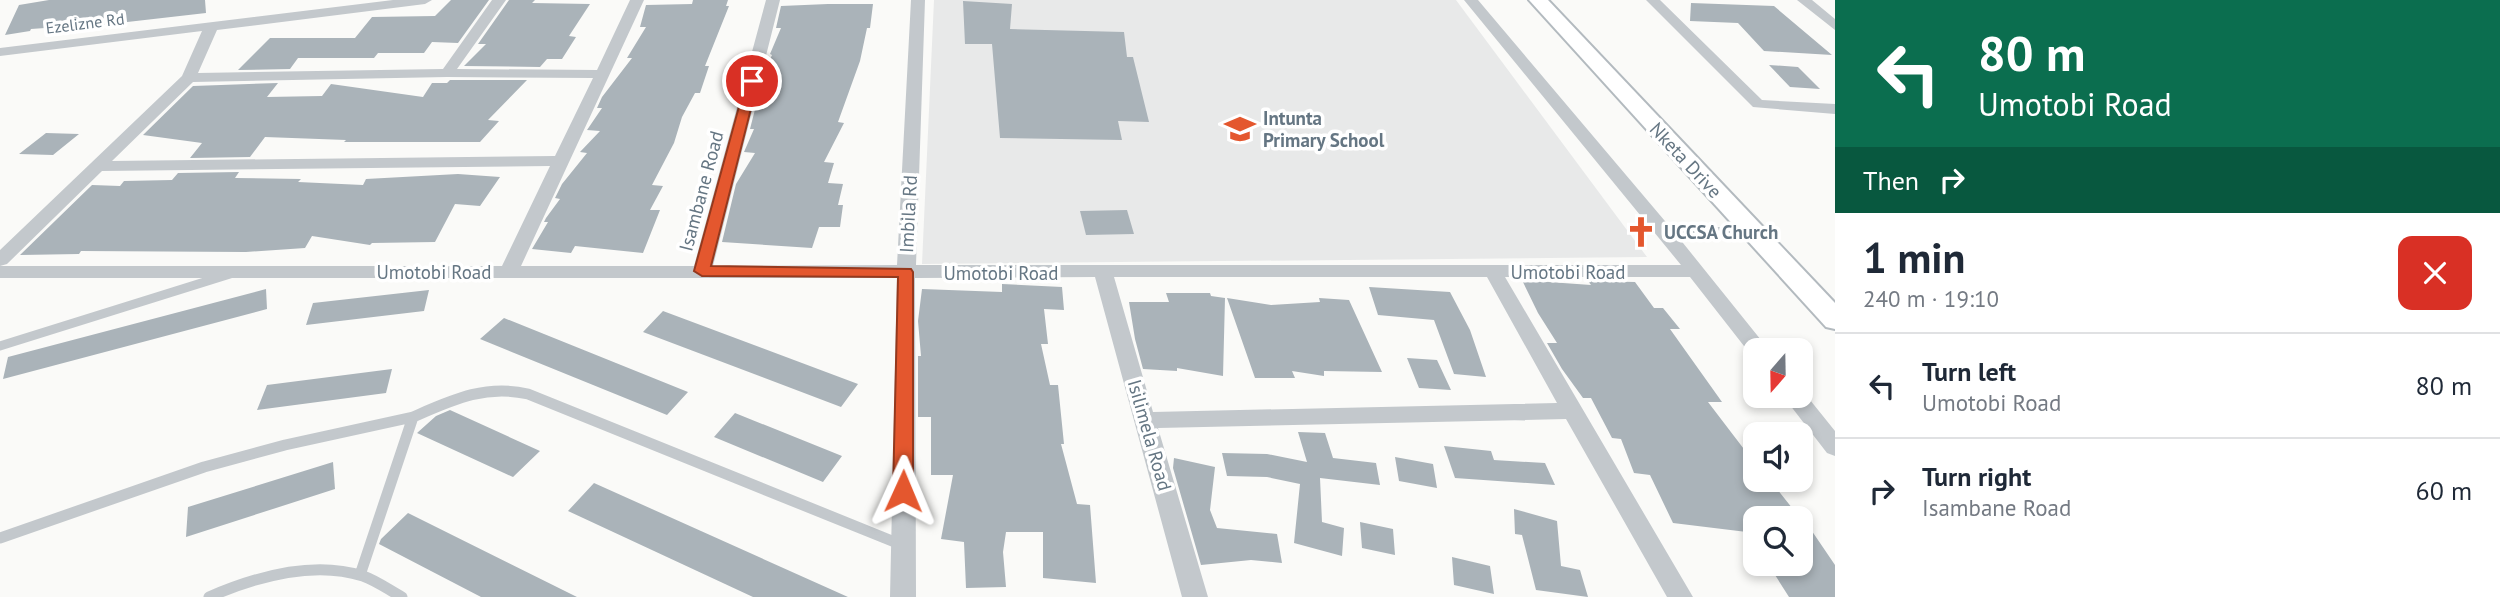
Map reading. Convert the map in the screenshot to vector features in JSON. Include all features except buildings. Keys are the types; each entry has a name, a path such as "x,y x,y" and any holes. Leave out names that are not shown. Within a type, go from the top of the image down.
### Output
{"street":[{"name":"Ezelizne Rd","path":"0,52 425,0"},
{"path":"447,73 499,0"},
{"path":"509,271 637,0"},
{"name":"Isambane Road","path":"702,271 773,0"},
{"name":"Imbila Rd","path":"903,597 906,272 918,0"},
{"path":"1471,0 1665,232 1749,338"},
{"name":"Nketa Drive","path":"1538,0 1835,320"},
{"path":"1653,0 1758,104 1835,109"},
{"path":"1804,0 1835,26"},
{"path":"0,260 189,78 212,25"},
{"path":"189,78 447,73 602,74"},
{"path":"100,166 561,161"},
{"path":"1665,232 1754,233"},
{"name":"Umotobi Road","path":"0,272 1696,271"},
{"path":"1493,272 1680,597"},
{"name":"Isilimela Road","path":"1103,273 1195,597"},
{"path":"1804,408 1835,447"},
{"path":"1146,420 1573,411"}],"lane":[{"path":"0,346 236,272"},
{"path":"0,538 204,467 285,445 413,417 468,393 498,387 514,390 902,545"},
{"path":"360,575 413,417"},
{"path":"209,597 233,585 269,575 306,570 360,575 402,597"}],"shaded area":[{"name":"Intunta Primary School","path":"934,0 1456,0 1647,257 922,264"}],"place":[{"name":"Intunta Primary School","path":"1240,129"},
{"name":"UCCSA Church","path":"1641,232"}],"route":[{"path":"752,81 702,271 906,272 903,491"}]}
